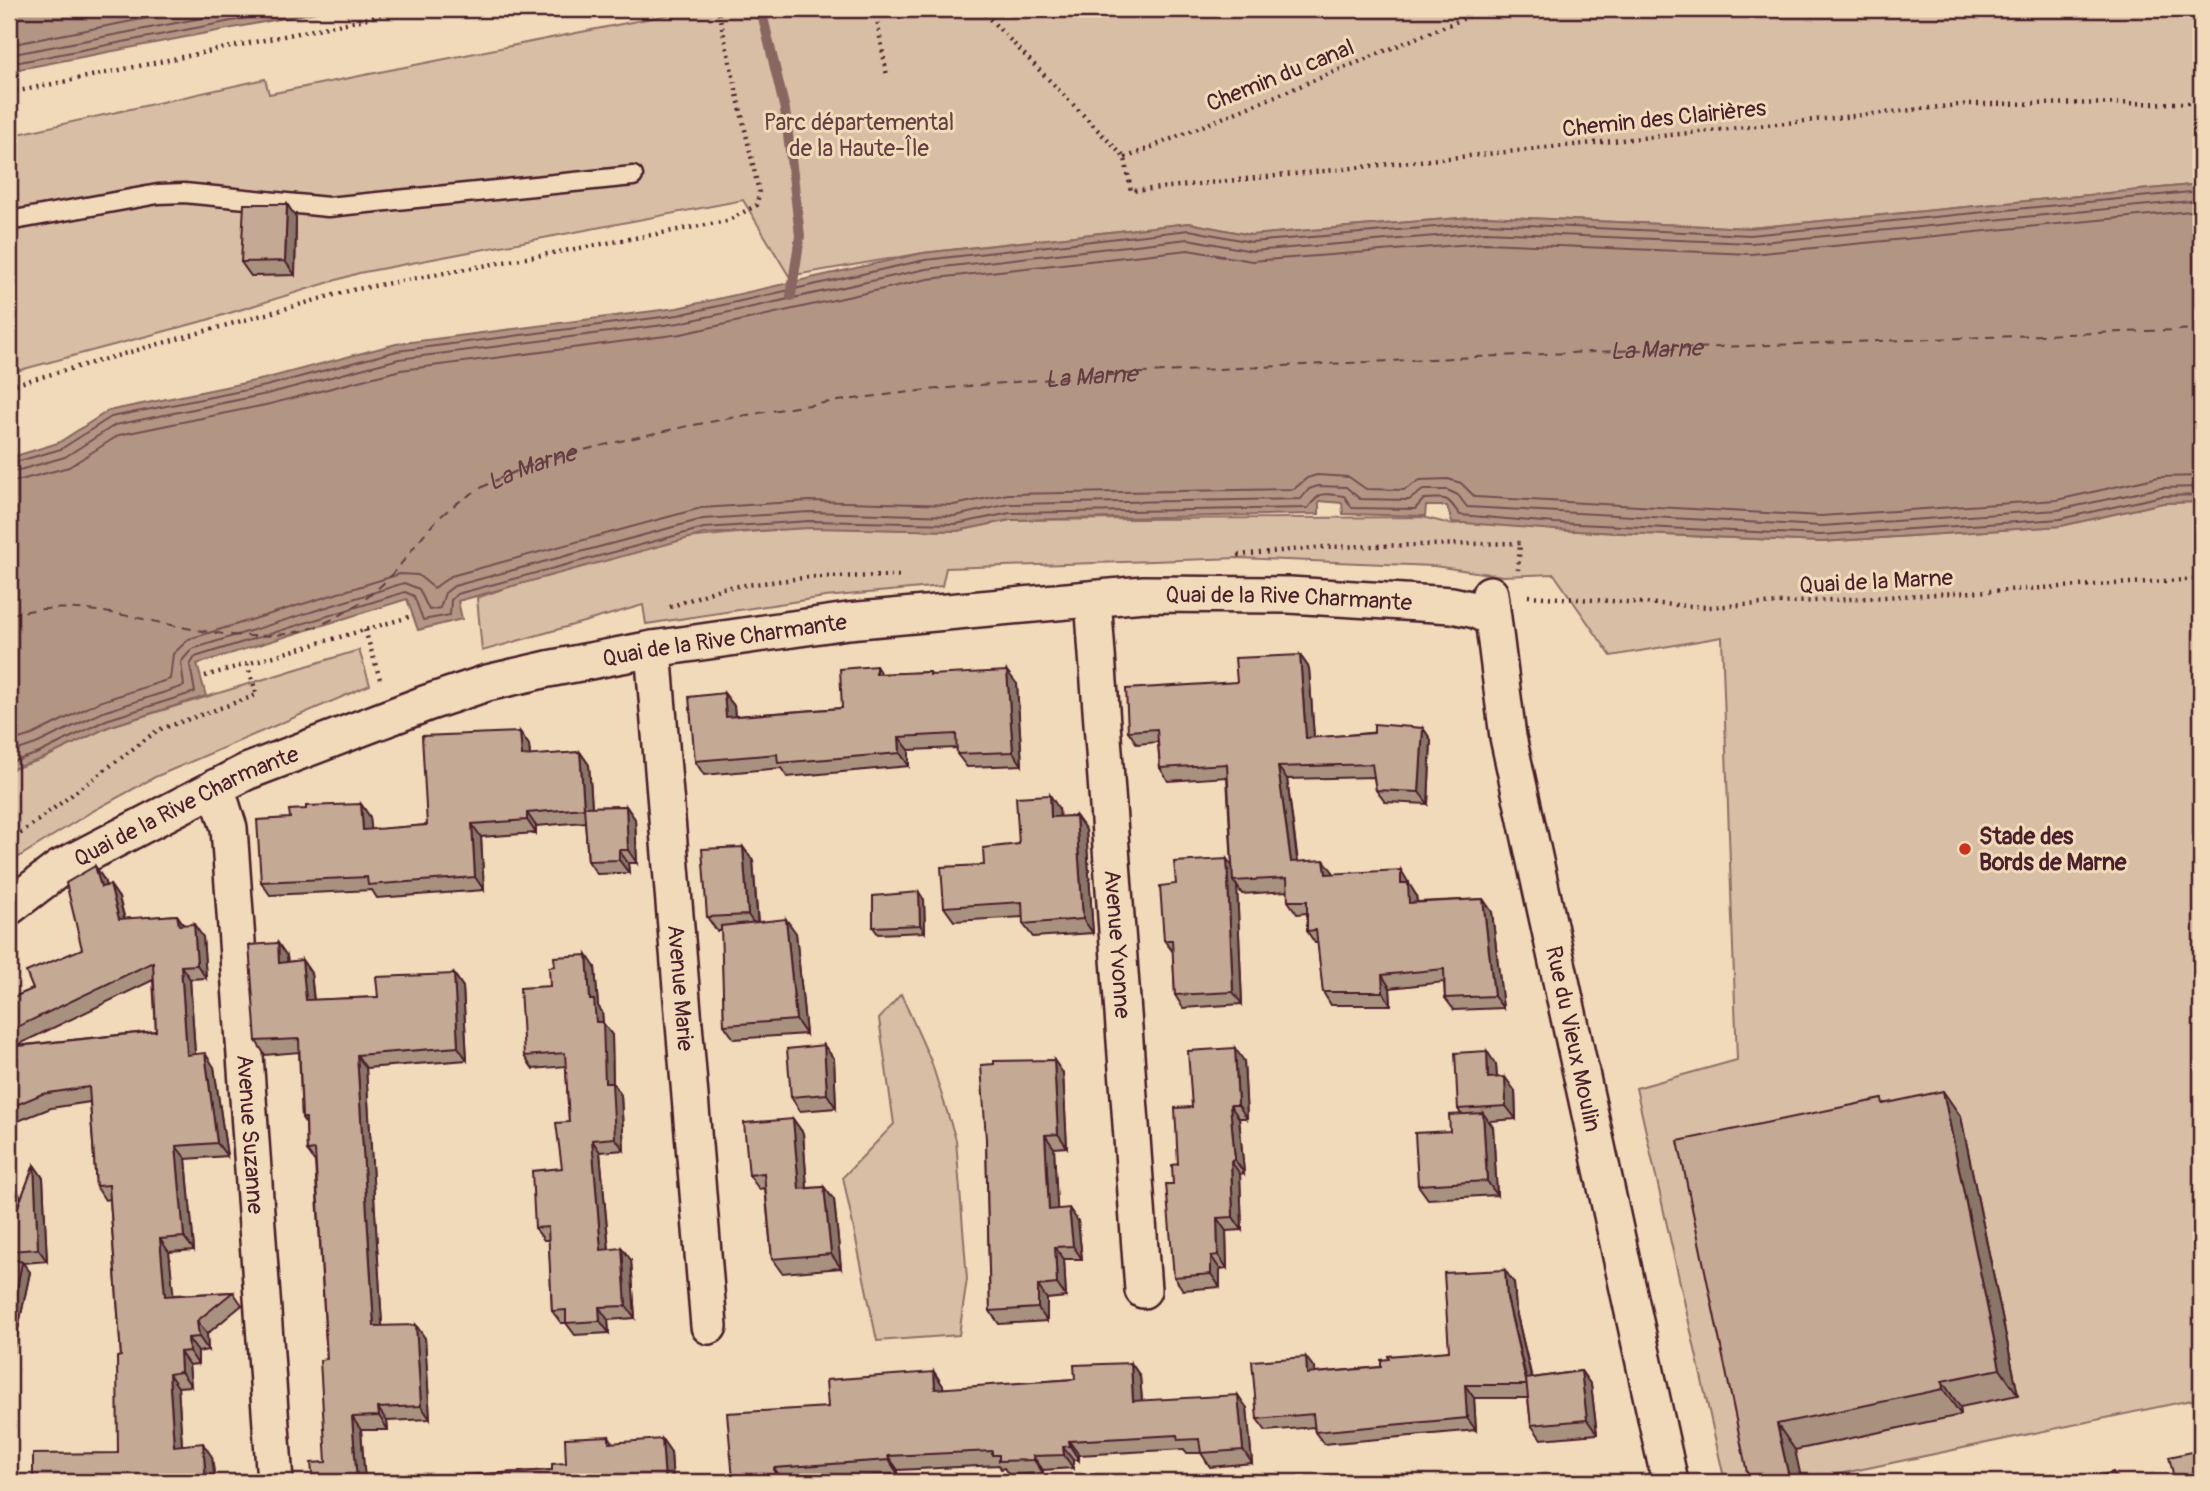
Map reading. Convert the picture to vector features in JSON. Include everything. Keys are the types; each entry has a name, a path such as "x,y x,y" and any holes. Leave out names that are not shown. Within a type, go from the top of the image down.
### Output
{"street":[{"name":"Quai de la Rive Charmante","path":"9,907 60,868 216,787 360,727 487,683 653,649 848,621 1093,598 1191,593 1289,595 1452,605 1499,602"},
{"name":"Avenue Yvonne","path":"1093,598 1143,1290"},
{"name":"Rue du Vieux Moulin","path":"1499,602 1508,737 1665,1482"},
{"name":"Avenue Marie","path":"653,649 709,1326"},
{"name":"Avenue Suzanne","path":"216,787 229,828 275,1482"}],"lane":[{"path":"9,221 158,194 184,193 328,207 633,176"}],"path":[{"path":"9,93 356,21 400,9"},
{"path":"9,386 352,290 727,221 757,205 759,192 718,9"},
{"path":"876,9 887,76"},
{"path":"980,9 1125,159"},
{"name":"Chemin du canal","path":"1125,159 1488,9"},
{"name":"Chemin des Clairières","path":"1125,159 1131,191 1969,104 2201,103"},
{"name":"Quai de la Marne","path":"1499,602 1553,598 1709,607 2201,579"},
{"path":"205,676 409,617"},
{"path":"365,630 378,673"},
{"path":"9,842 158,730 257,695 247,664"}],"green space":[{"name":"Parc départemental de la Haute-Île","path":"697,9 2201,9 2201,184 1750,228 1484,216 1251,235 1189,223 923,253 789,276 743,200 359,273 207,320 9,373 9,136 265,79 269,94"},
{"name":"Stade des Bords de Marne","path":"2201,502 2201,1398 1801,1482 1725,1482 1636,1088 1737,1060 1722,637 1611,656 1554,574 1503,576 1434,566 1238,558 946,568 942,586 825,597 646,624 643,605 482,651 477,598 581,561 676,539 802,527 957,531 1010,520 1422,517 1451,524 1500,520 1555,530 1821,542 2061,526 2163,503"},
{"path":"359,650 370,685 155,777 91,812 9,863 9,770 42,759 108,727"},
{"path":"901,994 931,1061 956,1140 967,1279 959,1335 877,1341 843,1177 894,1124 879,1019"}],"water":[{"path":"9,9 331,9 9,71"},
{"name":"La Marne","path":"2201,184 2201,502 2163,503 2061,526 1821,542 1555,530 1452,522 1447,506 1426,506 1425,516 1343,514 1342,503 1319,501 1319,514 1010,520 957,531 810,528 704,534 458,601 462,619 418,630 407,599 197,664 206,696 108,727 42,759 9,770 9,458 58,443 108,411 264,379 396,344 677,308 923,253 1189,223 1251,235 1484,216 1750,228"}],"building":[{"path":"244,204 287,204 285,261 241,262"},
{"path":"1300,655 1306,738 1374,733 1374,724 1423,728 1419,792 1376,790 1372,764 1278,767 1291,862 1324,860 1326,874 1401,870 1401,883 1408,883 1409,903 1483,899 1494,996 1445,998 1444,969 1382,975 1383,992 1323,992 1316,930 1307,931 1307,901 1288,901 1287,878 1233,881 1227,764 1160,768 1157,729 1128,731 1126,689 1237,682 1235,658"},
{"path":"876,666 876,674 930,672 930,675 1007,671 1013,752 957,754 956,734 899,737 900,753 778,763 777,754 695,761 689,697 724,693 726,717 842,708 840,669"},
{"path":"520,732 522,756 580,752 584,808 527,813 527,820 472,824 475,877 368,885 367,877 261,882 257,820 290,818 289,810 306,809 306,806 361,804 363,830 427,825 422,736"},
{"path":"1050,795 1051,817 1076,816 1083,919 1023,924 1022,902 944,907 941,867 984,865 983,848 1019,844 1016,797"},
{"path":"626,806 628,850 619,850 619,860 588,861 584,807"},
{"path":"743,847 748,915 707,917 702,849"},
{"path":"1227,859 1233,992 1175,995 1172,940 1164,940 1160,886 1176,884 1174,862"},
{"path":"95,866 101,887 110,885 119,919 177,915 179,925 194,924 197,965 181,966 187,1055 205,1053 217,1143 176,1146 184,1237 160,1239 165,1296 233,1292 197,1321 199,1337 188,1338 189,1351 180,1352 181,1372 169,1374 174,1446 203,1443 206,1482 33,1482 33,1454 118,1453 117,1357 121,1356 109,1185 96,1186 89,1087 42,1094 9,1108 9,1047 156,1031 153,962 9,1031 9,999 33,989 26,972 82,949 66,883"},
{"path":"919,892 920,925 873,927 873,896"},
{"path":"786,919 796,1020 724,1025 721,926"},
{"path":"278,943 279,963 302,960 306,1000 378,997 376,977 454,974 458,1047 357,1055 374,1326 416,1325 421,1406 378,1408 379,1416 352,1417 357,1482 313,1482 311,1463 326,1462 320,1360 327,1359 315,1150 307,1151 306,1118 302,1118 299,1039 256,1041 249,945"},
{"path":"587,955 590,1000 594,1000 596,1022 603,1022 605,1083 612,1083 615,1138 592,1140 601,1250 622,1248 626,1306 599,1307 600,1321 566,1323 566,1310 552,1311 548,1227 535,1228 532,1171 562,1168 556,1123 569,1122 565,1053 524,1056 520,988 550,986 549,967 555,966 554,957"},
{"path":"824,1045 827,1094 791,1097 787,1049"},
{"path":"1235,1048 1238,1105 1230,1105 1235,1160 1231,1161 1233,1217 1217,1218 1218,1255 1211,1256 1211,1274 1174,1277 1166,1184 1173,1184 1172,1165 1178,1164 1175,1108 1192,1107 1188,1051"},
{"path":"1487,1051 1488,1078 1505,1077 1506,1106 1458,1109 1455,1053"},
{"path":"1054,1060 1058,1134 1045,1135 1049,1210 1069,1208 1073,1246 1055,1247 1057,1284 1038,1286 1038,1308 990,1311 986,1139 981,1065 994,1064 994,1061"},
{"path":"1943,1091 2000,1369 1942,1381 1943,1389 1777,1424 1790,1482 1749,1482 1678,1141 1882,1099 1883,1104"},
{"path":"1483,1113 1487,1181 1418,1185 1415,1133 1450,1131 1449,1115"},
{"path":"793,1119 799,1189 824,1187 831,1254 772,1259 764,1173 749,1175 744,1123"},
{"path":"34,1165 38,1249 9,1251 9,1234 18,1207 9,1211 9,1179 19,1204"},
{"path":"9,1258 22,1262 9,1327"},
{"path":"1505,1270 1507,1298 1527,1385 1465,1385 1467,1418 1315,1432 1313,1414 1257,1419 1252,1361 1306,1357 1307,1374 1381,1367 1381,1360 1389,1359 1388,1356 1449,1351 1444,1273"},
{"path":"1131,1363 1133,1401 1238,1395 1243,1450 1201,1453 1199,1439 1178,1440 1177,1435 1069,1441 1070,1446 1063,1447 1064,1455 1033,1456 1034,1460 999,1461 999,1455 992,1455 992,1451 888,1456 889,1460 774,1468 775,1477 733,1479 727,1413 828,1407 826,1380 934,1372 935,1389 1075,1379 1074,1365"},
{"path":"1581,1371 1587,1420 1531,1425 1526,1379"},
{"path":"609,1436 609,1443 662,1439 665,1482 357,1482 552,1470 552,1464 566,1463 565,1438"},
{"path":"2201,1450 2201,1482 2175,1482 2169,1457"},
{"path":"2113,1472 2116,1482 2081,1482"}],"waterway":[{"path":"761,9 785,110 800,236 791,296"}],"ferry route":[{"path":"9,615 46,609 82,609 228,634 264,636 301,631 327,622 365,599 386,581 447,511 488,484 532,465 625,440 714,421 894,394 1075,377 1257,367 2201,329"}],"place":[{"name":"Stade des Bords de Marne","path":"1965,849"}]}
